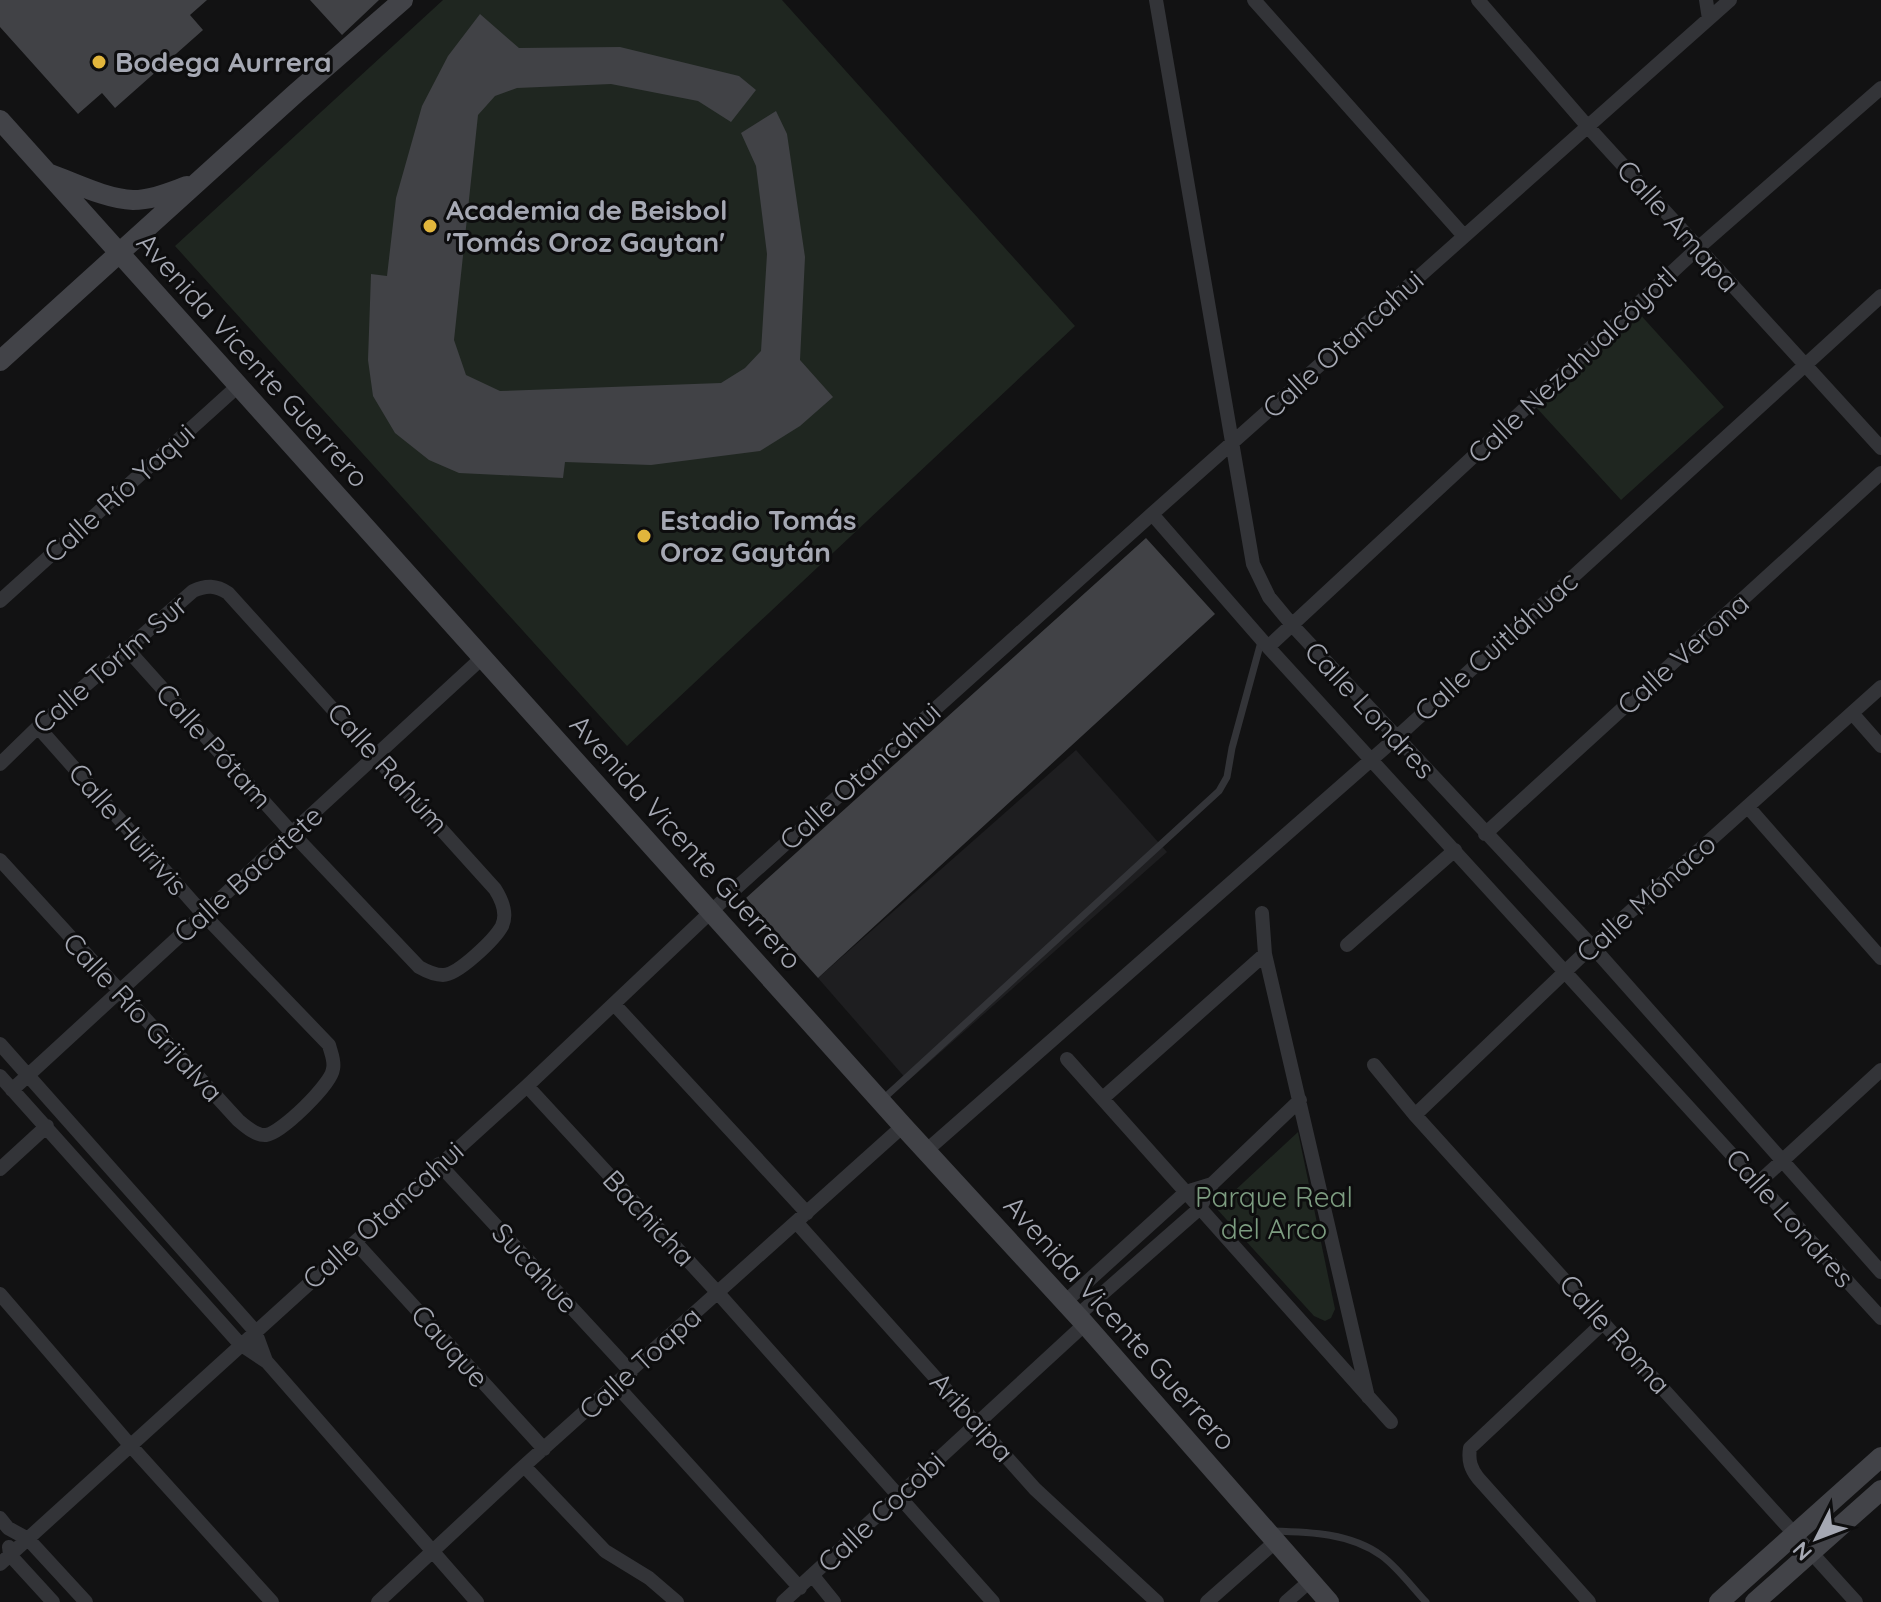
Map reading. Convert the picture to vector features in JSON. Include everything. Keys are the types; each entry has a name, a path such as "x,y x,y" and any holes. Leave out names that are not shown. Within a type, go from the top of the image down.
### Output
{"main road":[{"path":"0,361 403,0"},
{"name":"Avenida Vicente Guerrero","path":"0,120 903,1126 1076,1314 1329,1602"},
{"path":"49,174 134,200 155,197 199,182"},
{"path":"1719,1602 1881,1457"},
{"path":"1755,1602 1881,1490"}],"street":[{"name":"Calle Londres","path":"1156,0 1253,564 1269,597 1396,738 1592,946 1881,1272"},
{"path":"1254,0 1464,236"},
{"name":"Calle Amapa","path":"1478,0 1589,128 1881,448"},
{"path":"1706,0 1709,19"},
{"name":"Calle Otancahui","path":"5,1559 240,1344 356,1243 711,912 1152,514 1730,0"},
{"name":"Calle Nezahualcóyotl","path":"1265,643 1293,626 1698,248 1881,88"},
{"name":"Calle Cuitláhuac","path":"927,1150 1396,738 1881,296"},
{"name":"Calle Río Yaqui","path":"0,601 238,386"},
{"name":"Calle Verona","path":"1485,834 1881,473"},
{"name":"Calle Londres","path":"1152,514 1265,643 1881,1318"},
{"name":"Calle Torím Sur","path":"0,764 193,591 210,586 228,593"},
{"name":"Calle Rahúm","path":"228,593 378,756 501,897 504,913 502,926 478,953"},
{"name":"Calle Pótam","path":"127,649 292,833 425,971 450,974 478,953"},
{"name":"Calle Bacatete","path":"12,1090 483,657"},
{"name":"Calle Mónaco","path":"1415,1115 1592,946 1881,687"},
{"path":"1852,713 1881,746"},
{"name":"Calle Huirivis","path":"38,727 204,915 329,1045 334,1067 330,1079 298,1112"},
{"path":"1748,807 1881,958"},
{"path":"1347,945 1455,850"},
{"name":"Calle Río Grijalva","path":"0,860 238,1120 248,1128 267,1135 298,1112"},
{"path":"1262,913 1265,954 1368,1397"},
{"path":"1103,1098 1265,954"},
{"name":"Aribaipa","path":"614,1004 1035,1489 1157,1602"},
{"path":"0,1044 255,1331 267,1362"},
{"path":"1067,1059 1391,1422"},
{"name":"Calle Roma","path":"1374,1065 1415,1115 1856,1602"},
{"path":"1758,1183 1881,1070"},
{"path":"0,1076 240,1344 267,1362 477,1602"},
{"name":"Bachicha","path":"527,1086 718,1293 993,1602"},
{"path":"1076,1314 1200,1208 1212,1184 1300,1100"},
{"path":"0,1169 47,1126"},
{"name":"Calle Toapa","path":"378,1602 524,1466 903,1126"},
{"name":"Sucahue","path":"439,1164 631,1372"},
{"path":"1076,1314 1186,1192 1212,1184"},
{"name":"Cauque","path":"356,1243 544,1449"},
{"path":"0,1294 130,1445 272,1602"},
{"name":"Calle Cocobi","path":"783,1602 978,1423 1076,1314"},
{"path":"1589,1602 1472,1471 1469,1457 1470,1448 1604,1322"},
{"path":"616,1385 800,1588"},
{"path":"524,1466 605,1551 649,1578 677,1602"},
{"path":"4,1523 28,1539 86,1602"},
{"path":"4,1523 5,1559 53,1602"},
{"path":"1207,1602 1270,1536"},
{"path":"813,1576 834,1602"},
{"path":"1286,1602 1310,1581"}],"lane":[{"path":"881,1100 1219,791 1227,777 1232,748 1265,643"},
{"path":"1270,1536 1312,1533 1366,1546 1384,1558 1426,1602"}],"shaded area":[{"path":"1076,750 1167,852 908,1081 818,978"}],"green space":[{"name":"Estadio Tomás Oroz Gaytán","path":"443,0 782,0 1075,326 627,746 175,246"},
{"path":"1637,311 1724,407 1621,500 1534,405"},
{"name":"Parque Real del Arco","path":"1298,1132 1335,1309 1331,1318 1325,1321 1314,1316 1216,1208"}],"building":[{"name":"Bodega Aurrera","path":"0,0 207,0 190,15 203,30 115,108 102,93 78,114 0,27"},
{"path":"310,0 379,0 342,35"},
{"name":"Academia de Beisbol 'Tomás Oroz Gaytan'","path":"480,14 519,48 620,47 739,76 756,90 731,122 698,101 611,84 517,88 495,96 478,115 454,340 466,375 500,391 721,383 745,368 761,351 767,254 756,166 741,133 776,111 787,134 805,257 800,360 833,397 800,426 760,451 651,465 565,462 563,478 459,473 429,460 395,433 373,396 368,360 371,274 387,276 396,198 422,106 448,56"},
{"path":"1146,538 1215,614 818,978 746,898"}],"place":[{"name":"Bodega Aurrera","path":"99,62"},
{"name":"Academia de Beisbol 'Tomás Oroz Gaytan'","path":"430,226"},
{"name":"Estadio Tomás Oroz Gaytán","path":"644,536"}]}
